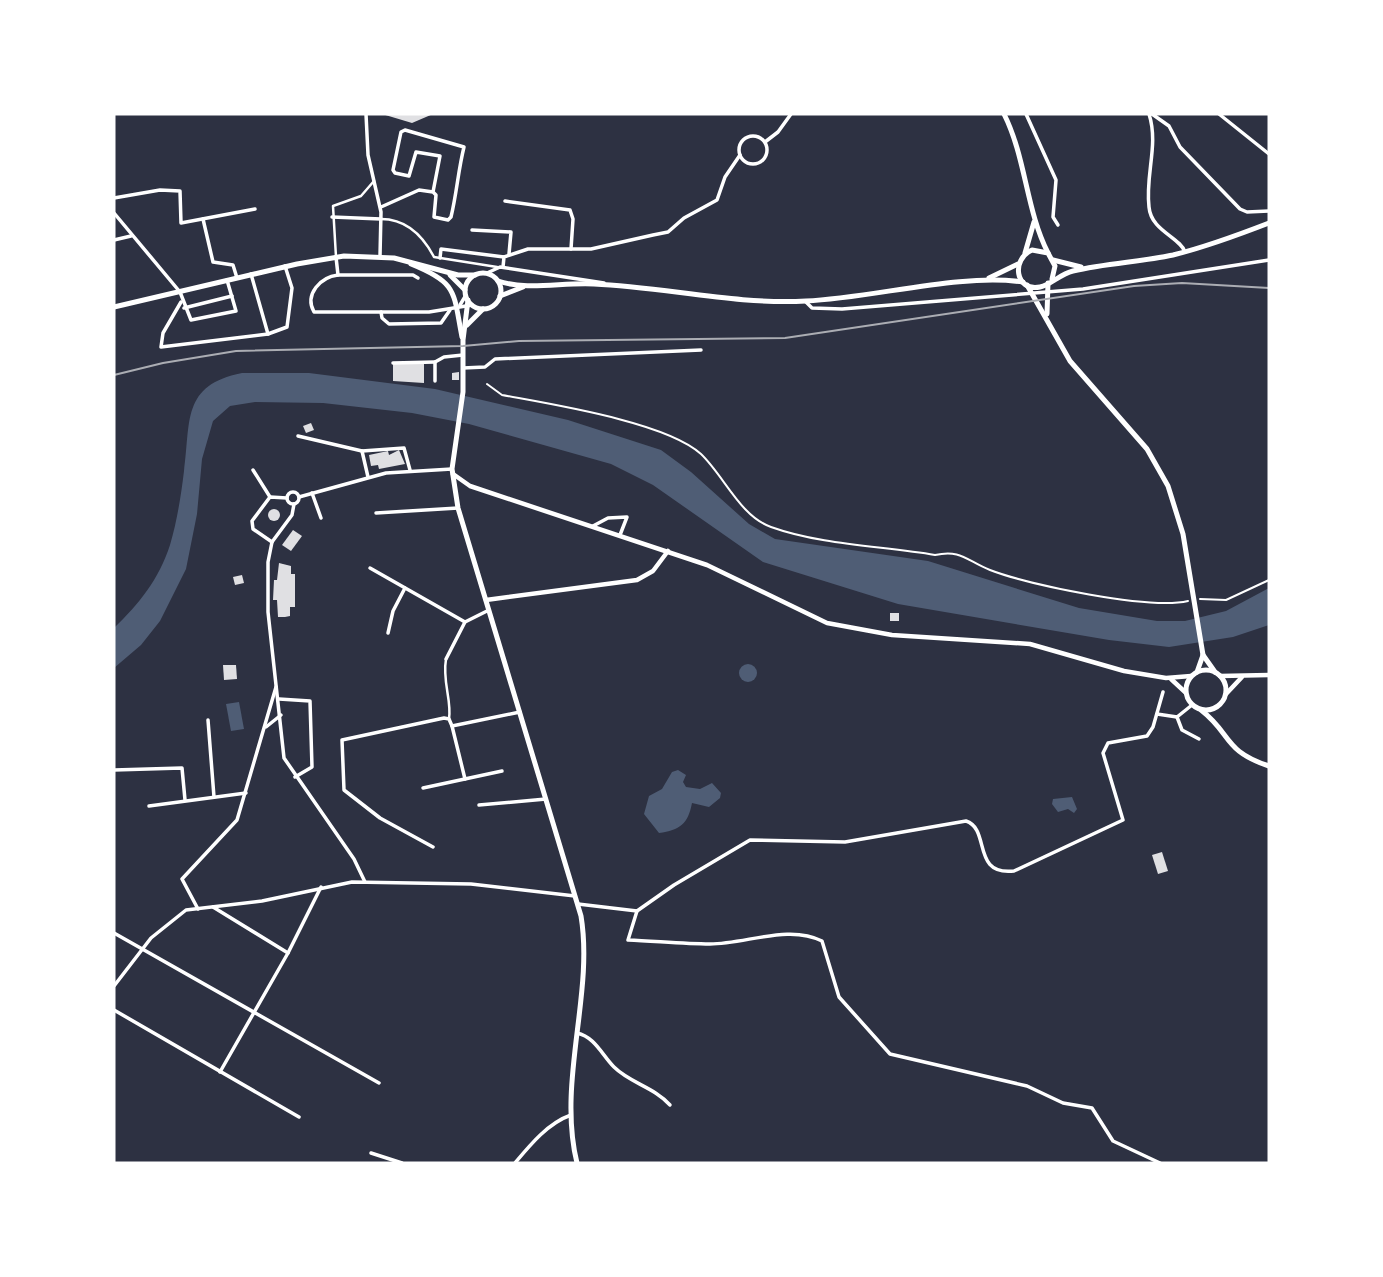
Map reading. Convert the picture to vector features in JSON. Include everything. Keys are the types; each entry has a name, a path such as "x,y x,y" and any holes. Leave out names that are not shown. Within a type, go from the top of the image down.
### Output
{"main road":[{"path":"1004,114 1021,158 1034,219 1053,259 1055,269 1049,284 1045,312"},
{"path":"1034,219 1025,253 1018,264 1018,274 1045,312 1077,371 1129,427 1155,461 1176,506 1189,564 1203,655 1218,674 1226,694 1213,709 1200,710"},
{"path":"114,307 319,259 380,256 462,276 487,273 498,281 515,285 617,285 751,300 805,301 979,281 1039,287 1091,268 1185,252 1269,223"},
{"path":"1025,253 1036,250 1048,253"},
{"path":"394,258 444,280 454,292 458,307 463,340 463,392 452,472 458,508 578,904 582,944 571,1115 577,1163"},
{"path":"1053,259 1091,268"},
{"path":"979,281 1018,264"},
{"path":"444,272 468,299 484,309"},
{"path":"463,340 468,299 475,275"},
{"path":"498,281 500,296"},
{"path":"466,327 484,309 494,305 500,296 517,289 545,284"},
{"path":"1203,655 1185,692 1192,705 1218,727 1233,748 1248,759 1269,766"},
{"path":"1198,669 1218,674"},
{"path":"1218,727 1220,704"}],"street":[{"path":"366,114 368,155 381,207 380,256"},
{"path":"765,142 778,132 791,114"},
{"path":"1026,114 1056,180 1053,217 1058,225"},
{"path":"1150,114 1169,126 1180,147 1240,209 1247,212 1269,211"},
{"path":"1150,114 1155,132 1149,209 1163,233 1182,244 1185,252"},
{"path":"1219,114 1269,154"},
{"path":"405,130 464,147 451,217 448,220 434,217 436,195 433,192 440,156 416,152 410,176 393,170 401,132 405,130"},
{"path":"440,258 441,249 507,256 528,249 590,249 668,232 684,218 717,200 725,177 740,155 741,143 748,137 758,136 765,142 767,155 757,164 745,162 740,155"},
{"path":"338,275 333,206 361,197 374,180"},
{"path":"114,198 160,190 180,191 181,223 255,209"},
{"path":"381,207 419,190 433,192"},
{"path":"505,201 570,210 573,219 571,249"},
{"path":"114,213 180,292 184,308 191,320 200,321 236,311 227,280"},
{"path":"332,217 399,220 418,234 434,257 617,285"},
{"path":"203,219 213,262 233,265 237,278"},
{"path":"472,230 511,232 503,267"},
{"path":"114,240 131,236"},
{"path":"805,301 808,307 842,309 1001,297 1083,289 1269,260"},
{"path":"182,300 163,333 161,347 268,334 287,327 292,289 285,267"},
{"path":"487,273 497,267"},
{"path":"251,274 268,334"},
{"path":"418,278 413,275 338,275 320,281 311,300 314,312 450,310 468,299"},
{"path":"184,308 232,296"},
{"path":"458,307 468,299"},
{"path":"381,312 382,318 389,324 441,323 450,310"},
{"path":"463,368 485,367 495,359 701,350"},
{"path":"393,363 435,362 444,357 463,355"},
{"path":"435,362 435,381"},
{"path":"298,436 362,451 404,448 410,470"},
{"path":"362,451 368,478"},
{"path":"253,470 270,497"},
{"path":"365,883 354,859 284,758 268,612 272,542 292,514 299,497 368,478 410,470 452,472 470,486 725,572 827,623 892,635 1030,644 1111,668 1166,678 1191,677"},
{"path":"455,491 470,486"},
{"path":"287,498 292,492 299,497"},
{"path":"311,493 321,518"},
{"path":"270,497 287,498 294,504"},
{"path":"270,497 257,512 252,525 272,542"},
{"path":"376,513 458,508"},
{"path":"593,526 608,518 627,517 620,535"},
{"path":"486,600 637,580 653,571 668,551"},
{"path":"370,568 465,622"},
{"path":"388,633 393,611 404,588"},
{"path":"465,779 449,719 450,710 444,687 446,659 465,622 489,610"},
{"path":"1218,674 1269,675"},
{"path":"1226,694 1245,676"},
{"path":"1166,678 1185,692"},
{"path":"198,909 182,879 237,820 277,684"},
{"path":"1160,1163 1113,1140 1092,1108 1063,1103 1027,1086 890,1054 839,998 822,941 813,936 792,934 713,944 628,940 628,931 637,911 674,885 750,840 845,842 965,821 974,826 989,865 996,870 1014,871 1123,820 1103,753 1108,743 1147,736 1163,692"},
{"path":"279,699 310,701 312,767 295,776"},
{"path":"1157,714 1177,717 1192,705"},
{"path":"452,726 520,712"},
{"path":"265,729 281,715"},
{"path":"1177,717 1182,730 1199,739"},
{"path":"433,847 350,797 344,790 340,749 342,740 449,719"},
{"path":"208,720 214,797"},
{"path":"114,770 182,768 186,800"},
{"path":"423,788 502,771"},
{"path":"149,806 246,793"},
{"path":"479,805 546,799"},
{"path":"114,986 141,949 180,914 198,909 262,901 321,887 365,883 471,884 575,896"},
{"path":"220,1072 288,953 321,887"},
{"path":"578,904 637,911"},
{"path":"213,907 288,953"},
{"path":"114,933 379,1083"},
{"path":"114,1010 299,1117"},
{"path":"576,1032 585,1034 614,1068 659,1093 670,1105"},
{"path":"515,1163 537,1139 571,1115"},
{"path":"371,1153 402,1163"}],"path":[{"path":"487,384 502,395 636,424 680,443 699,453 754,518 770,527 820,538 934,555 950,551 990,570 1138,603 1166,605 1204,598 1226,600 1269,580"}],"water":[{"path":"242,373 309,373 435,389 568,420 661,450 691,472 749,524 775,539 928,561 1079,608 1157,621 1185,621 1226,611 1269,588 1269,625 1233,637 1169,647 1109,640 898,604 763,562 653,485 611,464 469,424 412,413 323,403 255,402 230,406 213,421 202,459 197,514 186,569 160,621 141,645 114,668 114,628 147,590 170,545 180,499 193,408 208,386"},
{"path":"748,664 754,667 757,673 754,679 748,682 742,679 739,673 742,667"},
{"path":"239,702 244,729 231,731 226,704"},
{"path":"678,770 686,775 683,782 686,787 700,789 712,783 721,793 720,798 709,807 692,803 682,825 659,833 644,814 649,796 662,789 672,772"},
{"path":"1072,797 1077,809 1074,813 1068,809 1058,812 1052,804 1053,799"}],"building":[{"path":"382,114 433,114 412,123"},
{"path":"424,363 424,383 393,381 393,364"},
{"path":"459,372 459,380 452,380 452,373"},
{"path":"311,423 314,430 306,433 303,426"},
{"path":"399,450 405,464 379,469 378,465 371,466 369,455 388,451 389,455"},
{"path":"269,510 279,510 279,520 269,520"},
{"path":"293,530 302,536 291,551 282,545"},
{"path":"279,563 291,566 291,574 295,574 295,607 290,607 290,616 285,617 278,617 277,600 273,600 274,580 277,580"},
{"path":"242,575 244,583 235,585 233,577"},
{"path":"890,613 899,613 899,621 890,621"},
{"path":"223,665 236,665 237,679 224,680"},
{"path":"1162,852 1168,871 1158,874 1152,855"}],"railway":[{"path":"114,375 163,363 236,351 463,346 519,341 785,338 1134,286 1182,283 1269,288"}]}
